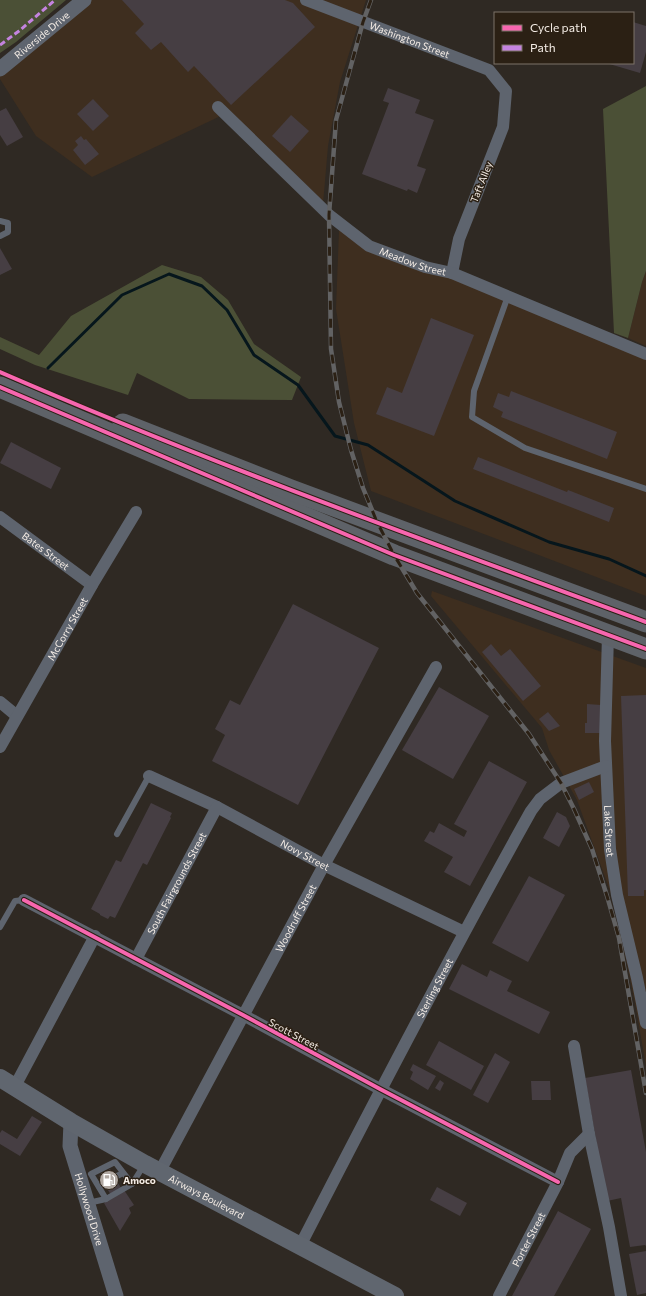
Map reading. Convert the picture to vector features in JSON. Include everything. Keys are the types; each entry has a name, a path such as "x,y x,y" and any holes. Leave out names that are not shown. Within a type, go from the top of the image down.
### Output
{"highway":[{"path":"0,372 169,443 262,479 646,622"},
{"path":"0,386 394,554 646,649"}],"main road":[{"name":"Airways Boulevard","path":"7,1083 71,1122 118,1156 153,1168 395,1296"}],"street":[{"name":"Riverside Drive","path":"0,69 84,0"},
{"name":"Washington Street","path":"306,0 489,70 506,90"},
{"name":"Taft Alley","path":"452,273 459,239 503,127 506,90"},
{"name":"Meadow Street","path":"218,107 329,216 369,246 425,267 452,273 646,354"},
{"name":"McCorry Street","path":"0,747 92,585 136,512"},
{"name":"Bates Street","path":"0,517 92,585"},
{"name":"Lake Street","path":"608,635 605,741 610,849 617,895 638,978 646,1023"},
{"name":"Woodruff Street","path":"153,1168 243,1015 324,864 436,667"},
{"path":"0,702 17,716"},
{"name":"Sterling Street","path":"300,1246 380,1089 531,811 540,799 561,783 606,766"},
{"name":"Novy Street","path":"149,776 217,807 324,864 464,932"},
{"name":"South Fairgrounds Street","path":"136,959 217,807"},
{"name":"Scott Street","path":"24,900 95,936 380,1089 558,1182"},
{"path":"7,1083 95,936"},
{"path":"574,1046 589,1134 622,1296"},
{"name":"Hollywood Drive","path":"71,1122 70,1146 86,1176 88,1203 116,1296"},
{"name":"Porter Street","path":"498,1296 558,1182 570,1153 589,1134"}],"lane":[{"path":"0,221 8,223 8,232 0,236"},
{"path":"508,296 474,391 472,417 525,448 646,489"},
{"path":"117,834 149,776"},
{"path":"0,927 15,901 24,900"},
{"path":"106,1200 101,1185 86,1176 118,1156 123,1173 132,1184"},
{"path":"88,1203 106,1200 132,1184 153,1168"},
{"path":"115,1178 123,1173"}],"shaded area":[{"path":"91,0 366,0 340,82 328,146 323,204 229,112 92,177 36,136 0,79 0,76"},
{"path":"339,230 646,358 646,596 371,491 354,423 336,309"},
{"path":"646,271 646,346 628,338"},
{"path":"432,591 646,668 646,1066 635,1003 614,902 577,800 549,750 542,728 431,596"}],"green space":[{"path":"0,0 66,0 16,42 0,53"},
{"path":"646,86 646,271 628,338 614,333 603,109"},
{"path":"162,265 201,277 228,300 254,344 301,377 292,400 189,399 137,373 128,395 35,365 0,349 0,337 39,355 71,316"}],"building":[{"path":"122,0 285,0 293,3 315,27 231,105 194,66 188,72 161,42 151,50 135,33 144,24"},
{"path":"634,22 646,26 646,52 640,73 609,64 634,64"},
{"path":"388,88 420,100 415,113 434,120 417,166 426,169 417,193 408,189 407,191 362,174 389,103 383,101"},
{"path":"93,99 109,116 93,131 77,114"},
{"path":"6,108 23,137 7,146 0,135 0,111"},
{"path":"291,115 309,131 290,152 272,136"},
{"path":"81,136 84,140 86,139 99,154 85,165 73,150 78,145 75,141"},
{"path":"0,248 12,269 0,275"},
{"path":"431,318 474,335 434,436 376,414 387,387 402,393"},
{"path":"511,391 617,432 607,459 501,417 503,412 493,407 498,393 509,397"},
{"path":"11,442 61,468 51,489 0,463"},
{"path":"478,457 567,492 568,490 614,508 609,522 473,469"},
{"path":"293,604 379,648 298,805 212,761 225,735 215,729 230,700 240,705"},
{"path":"491,644 501,656 510,649 541,686 523,701 482,652"},
{"path":"439,687 489,716 453,779 402,750"},
{"path":"646,695 646,890 644,890 644,896 628,896 621,696"},
{"path":"587,704 601,705 601,733 585,733 585,723 587,723"},
{"path":"548,712 560,726 549,731 539,719"},
{"path":"489,761 527,782 470,886 444,872 453,857 424,841 430,831 434,833 439,823 464,837 467,831 454,824"},
{"path":"589,782 594,792 579,800 574,789"},
{"path":"151,803 172,813 171,818 147,865 143,863 115,918 110,916 108,919 91,909 116,860 121,862"},
{"path":"557,812 566,817 570,826 559,847 543,838"},
{"path":"529,876 565,895 528,962 492,943"},
{"path":"462,964 487,977 490,970 512,981 507,991 550,1012 539,1034 449,989"},
{"path":"439,1041 484,1066 471,1090 426,1065"},
{"path":"495,1053 510,1062 488,1103 473,1095"},
{"path":"413,1064 436,1076 428,1090 410,1079 413,1072 410,1070"},
{"path":"631,1070 646,1152 646,1246 630,1247 621,1198 607,1201 585,1078"},
{"path":"440,1080 444,1083 440,1091 435,1088"},
{"path":"531,1081 550,1081 551,1100 532,1100"},
{"path":"32,1116 42,1122 20,1156 0,1144 0,1133 2,1130 17,1139"},
{"name":"Amoco","path":"110,1169 121,1188 111,1195 99,1176"},
{"path":"437,1187 467,1203 460,1216 430,1200"},
{"path":"124,1190 134,1205 129,1208 131,1213 120,1231 104,1203"},
{"path":"558,1211 591,1229 554,1296 512,1296"},
{"path":"646,1251 646,1293 637,1295 629,1254"}],"waterway":[{"path":"48,368 122,295 169,274 202,286 227,310 254,355 298,385 335,436 368,445 455,501 549,542 609,559 646,576"}],"railway":[{"path":"371,0 363,22 336,120 329,215 331,349 339,402 351,450 363,488 377,522 394,555 417,593 529,734 561,783 574,809 592,849 619,938 646,1093"}],"marked path":[{"path":"0,45 55,0"}],"cycle path":[{"path":"0,372 160,439 321,502 646,622"},
{"path":"0,387 394,555 646,649"},
{"path":"24,900 558,1182"}],"place":[{"name":"Amoco","path":"109,1180"}]}
